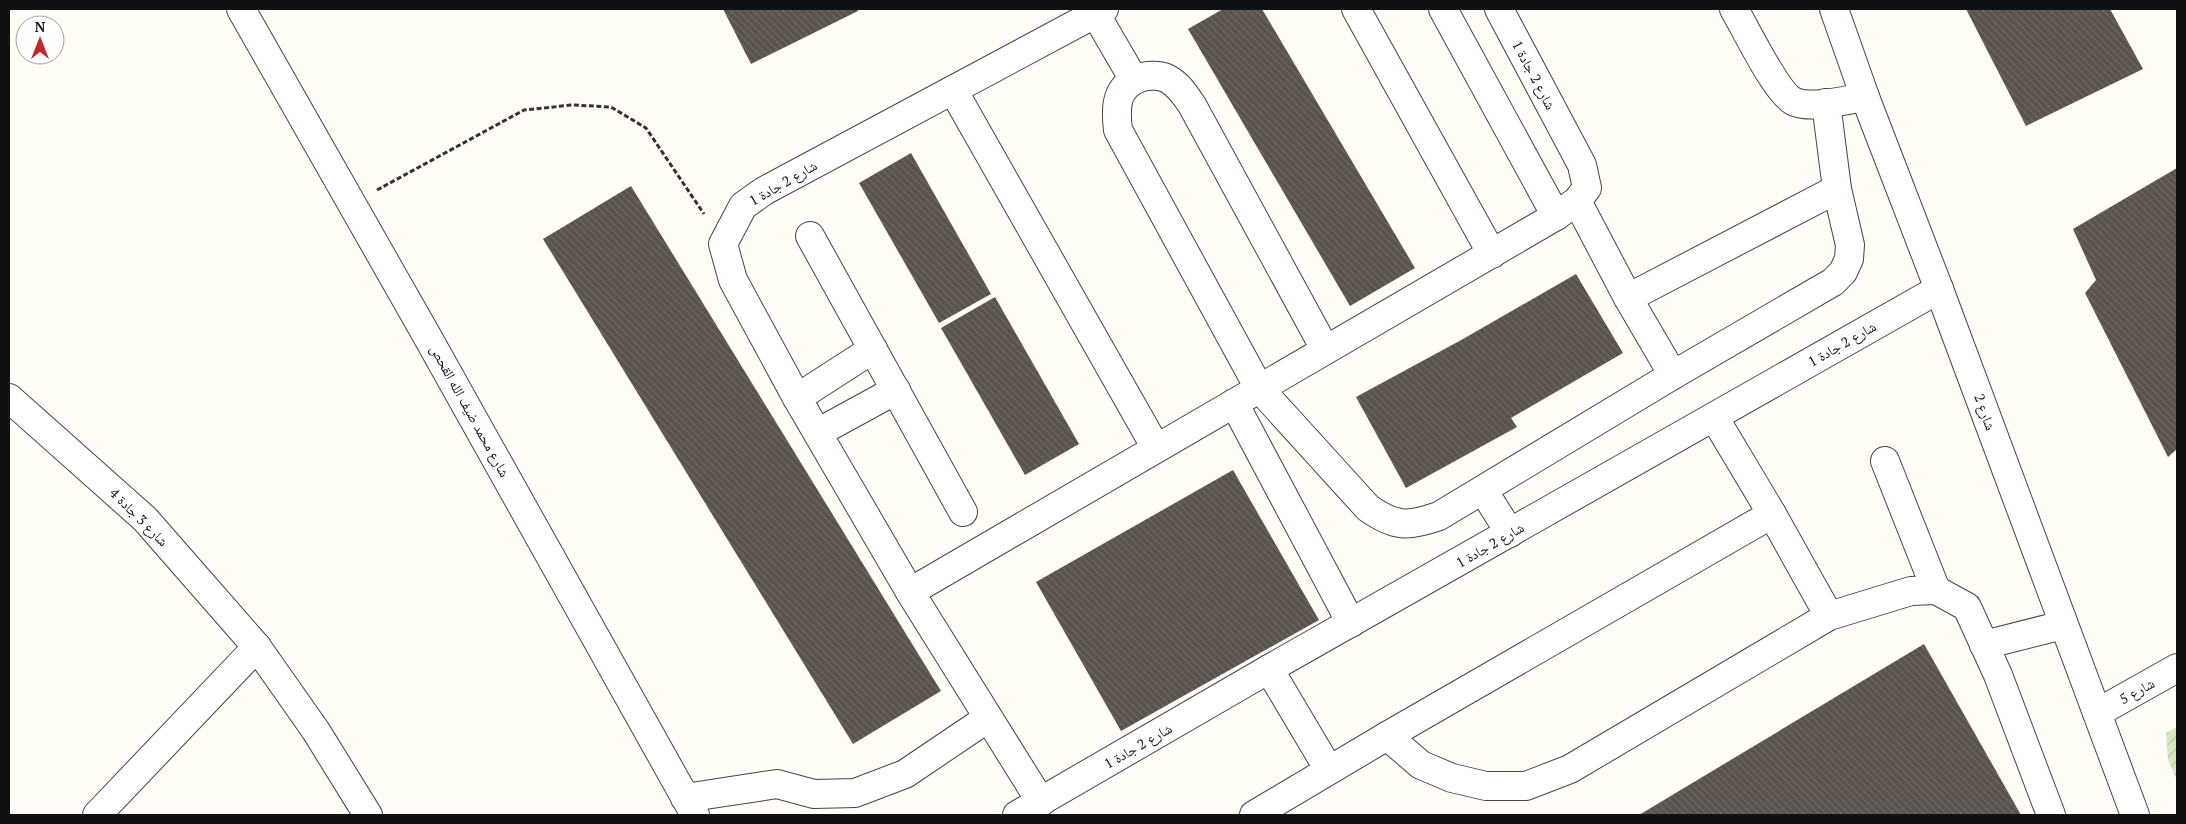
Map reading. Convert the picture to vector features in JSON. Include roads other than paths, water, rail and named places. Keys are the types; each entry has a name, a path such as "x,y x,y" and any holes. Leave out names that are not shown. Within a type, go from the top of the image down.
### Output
{"street":[{"name":"شارع محمد ضيف الله القحص","path":"241,9 690,806"},
{"path":"1356,9 1492,254"},
{"path":"1443,9 1567,208 1628,298 1673,375"},
{"name":"شارع 2 جادة 1","path":"1499,9 1582,165 1587,188 1567,208"},
{"path":"1734,9 1782,92 1795,102 1811,105 1865,97"},
{"name":"شارع 2","path":"1834,9 1865,97 1939,289 2135,815"},
{"path":"1099,11 1134,80"},
{"name":"شارع 2 جادة 1","path":"797,398 733,280 723,244 743,206 764,191 1099,11"},
{"path":"1325,349 1192,105 1180,89 1168,78 1149,75 1134,80 1121,90 1116,109 1118,130 1259,388 1368,508 1385,520 1402,524 1419,523 1439,516 1832,282 1843,272 1849,259 1850,245 1837,189 1826,103"},
{"path":"953,90 1156,448"},
{"path":"1628,298 1837,189"},
{"path":"910,592 1325,349 1492,254 1567,208"},
{"path":"810,236 963,512"},
{"name":"شارع 2 جادة 1","path":"1017,815 1269,669 1939,289"},
{"path":"873,349 797,398 819,432 910,592 1041,802"},
{"path":"819,432 896,390"},
{"name":"شارع 3 جادة 4","path":"9,398 145,519 257,647 316,732 368,815"},
{"path":"1234,403 1351,623"},
{"path":"1714,417 1772,514 1829,616"},
{"path":"1884,461 1936,590"},
{"path":"1483,490 1510,533"},
{"path":"1254,815 1386,736 1772,514"},
{"path":"1386,736 1421,765 1452,778 1486,786 1526,786 1570,769 1829,616 1911,591 1936,590 1967,607 1998,675 2051,815"},
{"path":"1984,645 2064,625"},
{"path":"97,815 257,647"},
{"name":"شارع 5","path":"2097,713 2177,668"},
{"path":"1269,669 1329,770"},
{"path":"690,806 777,784 814,794 855,793 905,774 988,718"}]}
